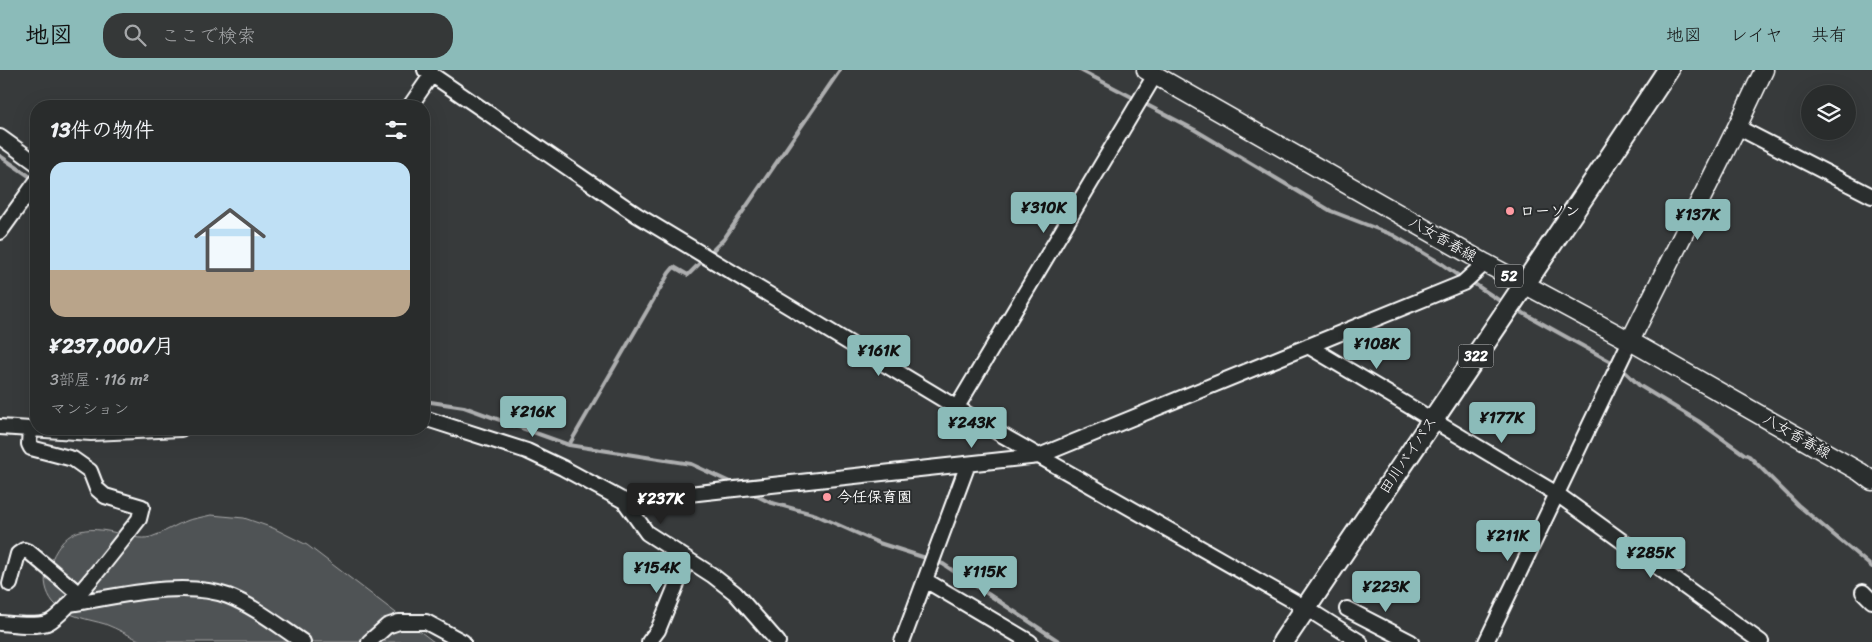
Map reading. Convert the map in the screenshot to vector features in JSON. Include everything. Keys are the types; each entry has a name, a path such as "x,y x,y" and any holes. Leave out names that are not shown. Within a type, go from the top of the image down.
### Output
{"highway":[{"name":"田川バイパス","path":"1283,642 1432,418 1526,285 1668,70"}],"main road":[{"path":"1630,341 1764,70"},
{"name":"八女香春線","path":"1150,73 1486,263 1630,341 1860,472 1872,481"}],"street":[{"path":"413,100 428,72 636,215 957,408 1306,608 1360,642"},
{"path":"957,408 1150,73"},
{"path":"1737,127 1872,196"},
{"path":"0,137 30,159"},
{"path":"0,232 30,190"},
{"path":"624,501 1039,456 1463,283 1486,263"},
{"path":"1486,642 1630,341"},
{"path":"1308,346 1557,494 1762,642"},
{"path":"430,420 527,451 624,501 647,533 735,593 778,642"},
{"path":"0,427 30,430 29,444 32,448 74,459 90,471 97,489 105,496 142,507 139,519 69,604 49,623 39,625 0,623"},
{"path":"902,642 968,464"},
{"path":"10,584 18,554 24,550 29,552 78,593"},
{"path":"649,642 658,630 687,559"},
{"path":"925,580 1030,642"},
{"path":"69,604 176,588 203,589 228,596 242,603 303,642"},
{"path":"1347,609 1411,642"},
{"path":"369,642 386,626 399,622 426,622 463,642"}],"shaded area":[{"path":"211,515 244,518 273,528 307,545 434,642 143,642 105,624 67,612 53,602 45,582 46,574 57,549 71,535 80,531 103,530 147,538 192,519"}],"waterway":[{"path":"709,254 724,239 840,70"},
{"path":"1080,70 1195,130 1331,211 1393,235 1442,264 1463,279"},
{"path":"0,156 30,177"},
{"path":"569,445 669,273 674,267 688,275 704,259"},
{"path":"1470,281 1503,303"},
{"path":"1516,309 1615,364"},
{"path":"1621,368 1640,386 1698,421 1749,456 1798,505 1872,567"},
{"path":"430,402 464,407 569,445 691,464 734,484"},
{"path":"749,492 769,502 816,515 879,543 929,559"},
{"path":"936,562 943,564 1060,642"}],"place":[{"name":"ローソン","path":"1510,211"},
{"name":"今任保育園","path":"827,497"}]}
